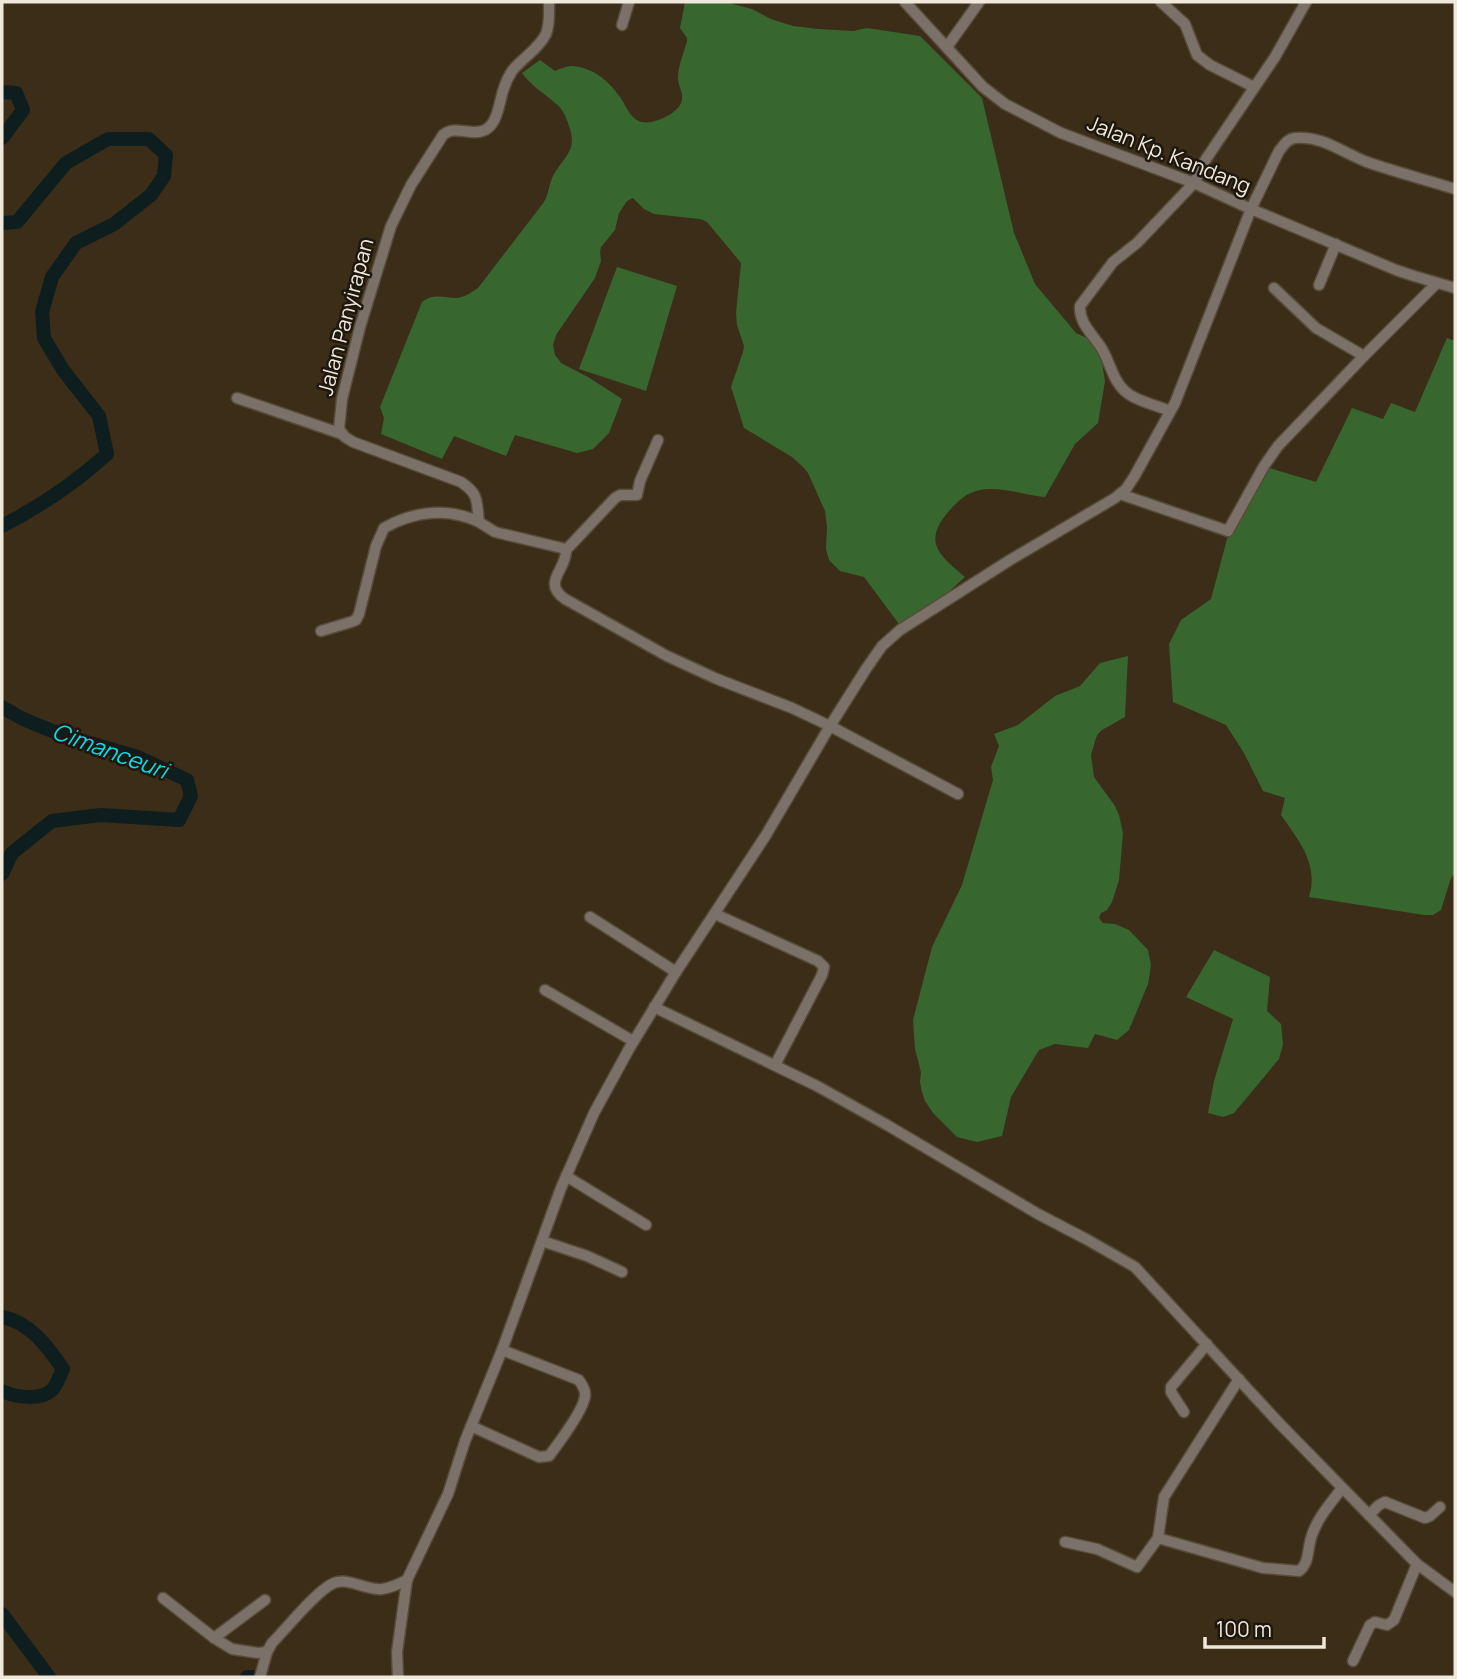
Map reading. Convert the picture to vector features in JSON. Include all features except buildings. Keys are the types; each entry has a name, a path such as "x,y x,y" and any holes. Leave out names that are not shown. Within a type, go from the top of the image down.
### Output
{"street":[{"name":"Jalan Panyirapan","path":"343,435 339,429 342,399 360,327 397,212 411,185 447,131 481,131 490,126 513,70 546,34 550,18 549,2"},
{"path":"622,25 629,2"},
{"name":"Jalan Kp. Kandang","path":"905,2 993,96 1043,125 1194,183 1405,273 1455,288"},
{"path":"947,47 979,2"},
{"path":"1161,2 1185,24 1197,54 1210,65 1254,88"},
{"path":"1170,411 1130,395 1121,387 1109,368 1103,351 1081,319 1080,306 1112,262 1137,243 1194,183 1206,159 1275,57 1306,2"},
{"path":"398,1677 397,1652 407,1580 448,1494 566,1175 594,1113 633,1041 766,835 876,654 889,639 1010,560 1119,494 1133,477 1170,411 1191,365 1251,209 1285,143 1292,139 1318,141 1368,162 1455,189"},
{"path":"1319,285 1336,244"},
{"path":"1119,494 1228,531 1272,454 1437,283"},
{"path":"1274,288 1316,328 1364,356"},
{"path":"237,398 343,435 353,442 461,482 475,495 480,522"},
{"path":"658,440 640,481 638,495 620,495 615,498 566,551 566,557 556,577 556,591 611,626 695,670 792,708 958,794"},
{"path":"321,631 356,620 376,546 384,528 415,515 431,512 466,515 495,532 566,551"},
{"path":"715,914 818,961 824,967 775,1065"},
{"path":"590,917 676,972"},
{"path":"545,990 633,1041"},
{"path":"654,1007 817,1086 1135,1267 1342,1488 1417,1564 1455,1592"},
{"path":"566,1175 646,1225"},
{"path":"542,1241 587,1256 622,1272"},
{"path":"1184,1412 1171,1392 1171,1387 1207,1344"},
{"path":"471,1426 539,1457 550,1456 584,1399 585,1393 579,1380 502,1350"},
{"path":"1065,1542 1097,1549 1136,1567 1158,1538 1164,1497 1239,1379"},
{"path":"1158,1538 1264,1567 1299,1571 1305,1566 1316,1524 1342,1488"},
{"path":"1369,1515 1385,1502 1425,1518 1440,1507"},
{"path":"1353,1661 1370,1625 1375,1622 1387,1625 1394,1620 1417,1564"},
{"path":"262,1672 272,1643 302,1611 335,1582 380,1590 407,1580"},
{"path":"163,1598 232,1649 267,1652"},
{"path":"214,1638 265,1600"}],"green space":[{"path":"685,2 725,2 752,9 793,26 853,31 867,28 920,36 982,98 1014,233 1035,284 1076,333 1091,340 1100,351 1105,381 1098,423 1075,444 1045,497 987,489 971,493 960,500 941,522 935,540 941,555 965,577 942,598 899,624 864,577 840,571 829,560 825,511 808,473 792,457 744,428 731,387 744,346 736,313 741,263 707,222 700,219 654,214 633,198 627,201 619,213 615,230 601,247 601,261 595,278 556,335 553,345 555,355 561,363 622,399 609,433 593,449 577,453 515,435 506,456 454,436 442,459 381,434 384,418 380,407 422,302 435,297 457,298 478,288 544,202 553,176 571,148 571,135 562,111 522,73 540,60 555,71 570,66 586,69 594,72 612,88 636,120 650,122 665,118 677,109 682,99 678,78 687,41 680,28"},
{"path":"617,267 677,286 646,391 579,369"},
{"path":"1447,338 1455,341 1455,873 1441,910 1433,915 1424,915 1309,897 1309,863 1306,853 1281,815 1285,798 1263,791 1226,725 1173,702 1169,644 1181,620 1211,599 1231,524 1266,467 1316,482 1352,408 1383,419 1391,403 1415,412"},
{"path":"1128,656 1125,717 1098,734 1091,755 1094,777 1115,806 1123,833 1119,880 1112,902 1099,918 1103,923 1115,924 1129,930 1148,950 1151,965 1148,984 1129,1030 1117,1040 1095,1034 1088,1048 1055,1044 1039,1050 1011,1097 1002,1136 977,1142 957,1137 925,1101 915,1049 913,1020 932,947 962,885 993,780 991,767 999,746 994,734 1018,725 1055,696 1080,686 1100,663"},
{"path":"1214,950 1270,977 1267,1011 1281,1024 1283,1044 1279,1059 1234,1113 1223,1117 1208,1113 1214,1081 1233,1019 1186,997"}],"waterway":[{"name":"Cimanceuri","path":"2,92 16,93 23,110 2,138"},
{"name":"Cimanceuri","path":"2,223 17,222 66,163 108,139 149,139 166,155 164,176 151,195 114,224 76,243 52,277 42,312 44,338 63,370 99,416 107,454 57,493 2,526"},
{"name":"Cimanceuri","path":"2,707 62,735 138,757 187,780 191,796 179,820 101,815 52,821 12,853 2,874"},
{"name":"Cimanceuri","path":"2,1317 30,1330 63,1369 54,1388 41,1396 20,1396 2,1391"},
{"name":"Cimanceuri","path":"2,1614 49,1677"},
{"name":"Cimanceuri","path":"247,1677 253,1677"}]}
